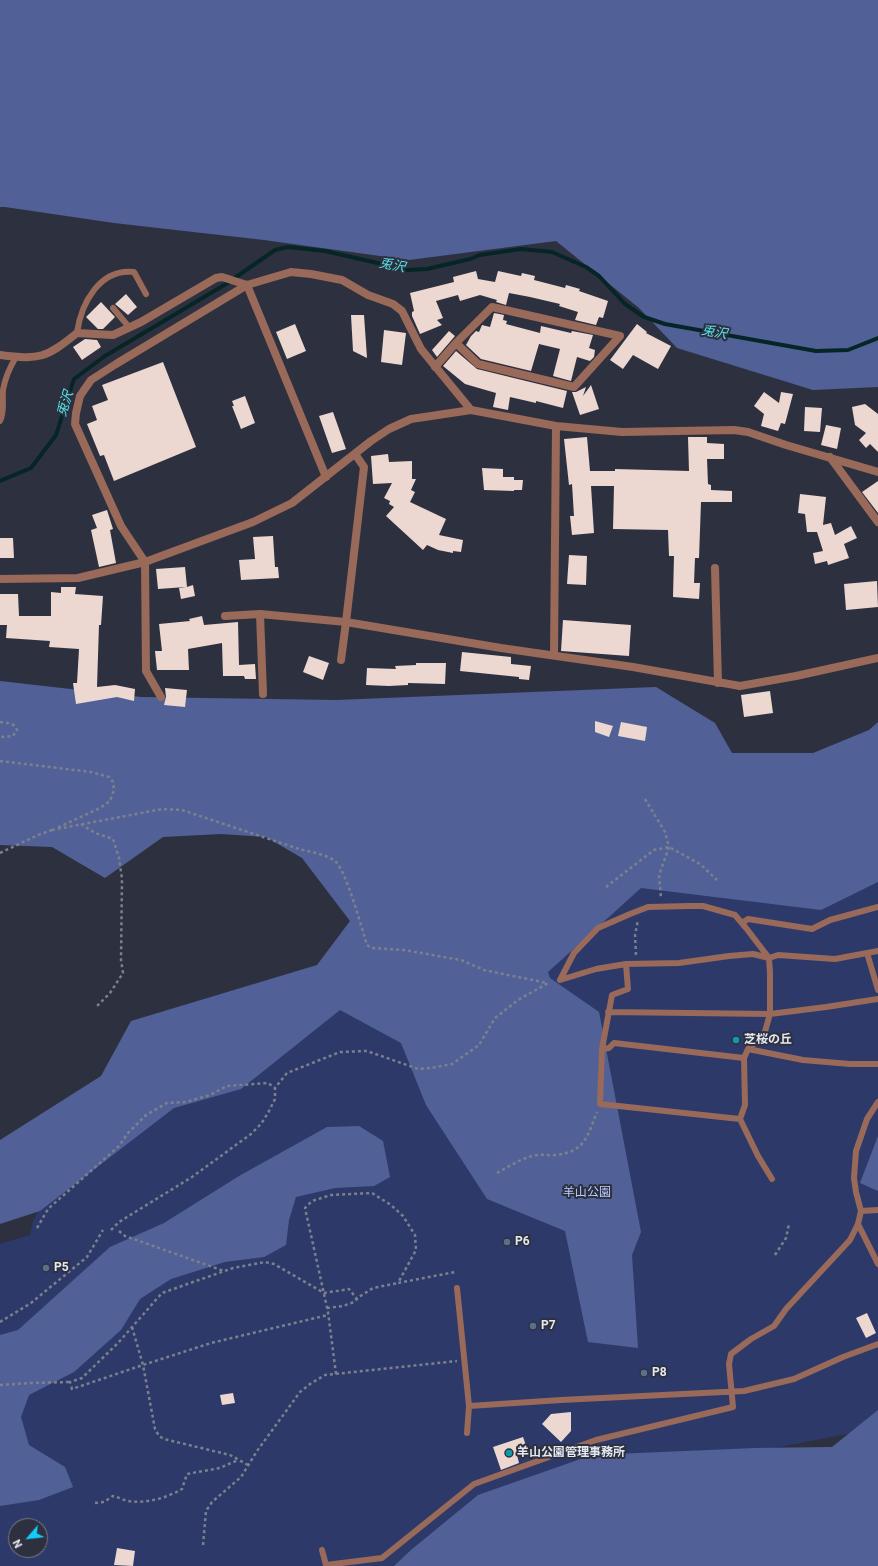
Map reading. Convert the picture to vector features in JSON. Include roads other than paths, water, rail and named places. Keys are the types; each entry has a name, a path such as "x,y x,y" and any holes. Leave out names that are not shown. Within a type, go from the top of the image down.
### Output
{"street":[{"path":"161,697 146,671 145,562 121,526 75,424 80,396 91,380 247,285 290,272 311,274 342,280 368,295 393,304 402,311 421,349 471,410"},
{"path":"0,356 40,357 51,352 77,333 113,335 216,278 222,277 247,285 326,477"},
{"path":"435,367 456,343 492,307 620,336 574,387 478,364 456,343"},
{"path":"0,579 78,578 145,562 253,522 292,503 371,441 389,429 411,419 471,410 556,426 622,432 734,430 748,432 878,472"},
{"path":"554,655 556,426"},
{"path":"341,660 364,467 355,454"},
{"path":"830,458 878,522"},
{"path":"715,568 718,683"},
{"path":"260,614 263,694"},
{"path":"225,616 260,614 346,622 633,667 740,686 796,676 878,658"}],"lane":[{"path":"77,333 79,317 95,288 108,276 127,271 134,272 146,294"},
{"path":"113,308 129,327"},
{"path":"0,422 3,415 3,390 9,368 16,357"},
{"path":"772,1179 758,1156 740,1119 745,1105 744,1058 748,1049 764,1034 770,1014 769,958 735,915 703,906 648,907 598,928 574,953 560,980 596,969 626,964 679,963 753,954 769,958 778,955 835,959 878,951"},
{"path":"742,923 748,918 812,929 830,920 878,907"},
{"path":"867,953 878,990"},
{"path":"626,964 628,989 612,995 608,1012 602,1049 600,1104 740,1119"},
{"path":"608,1012 770,1014 878,999"},
{"path":"602,1049 609,1048 614,1043 744,1058"},
{"path":"748,1049 803,1060 850,1064 878,1064"},
{"path":"322,1550 326,1564 382,1558 474,1484 596,1440 733,1407 729,1364 731,1354 751,1339 774,1326 786,1309 850,1240 858,1224 861,1211 854,1178 856,1151 867,1119 878,1102"},
{"path":"861,1211 878,1210"},
{"path":"858,1224 878,1264"},
{"path":"458,1288 469,1406 467,1433"},
{"path":"469,1406 731,1392 759,1388 794,1379 878,1344"}],"waterway":[{"name":"兎沢","path":"0,481 31,468 56,435 74,379 105,356 226,284 275,250 288,247 325,251 408,270 427,269 470,259 480,255 521,249 552,252 586,267 599,276 625,304 644,317 665,324 816,351 848,350 878,338"}],"place":[{"name":"芝桜の丘","path":"736,1040"},
{"name":"P6","path":"507,1242"},
{"name":"P5","path":"46,1268"},
{"name":"P7","path":"533,1326"},
{"name":"P8","path":"644,1373"},
{"name":"羊山公園管理事務所","path":"509,1453"}],"park label":[{"name":"羊山公園","path":"587,1193"}]}
